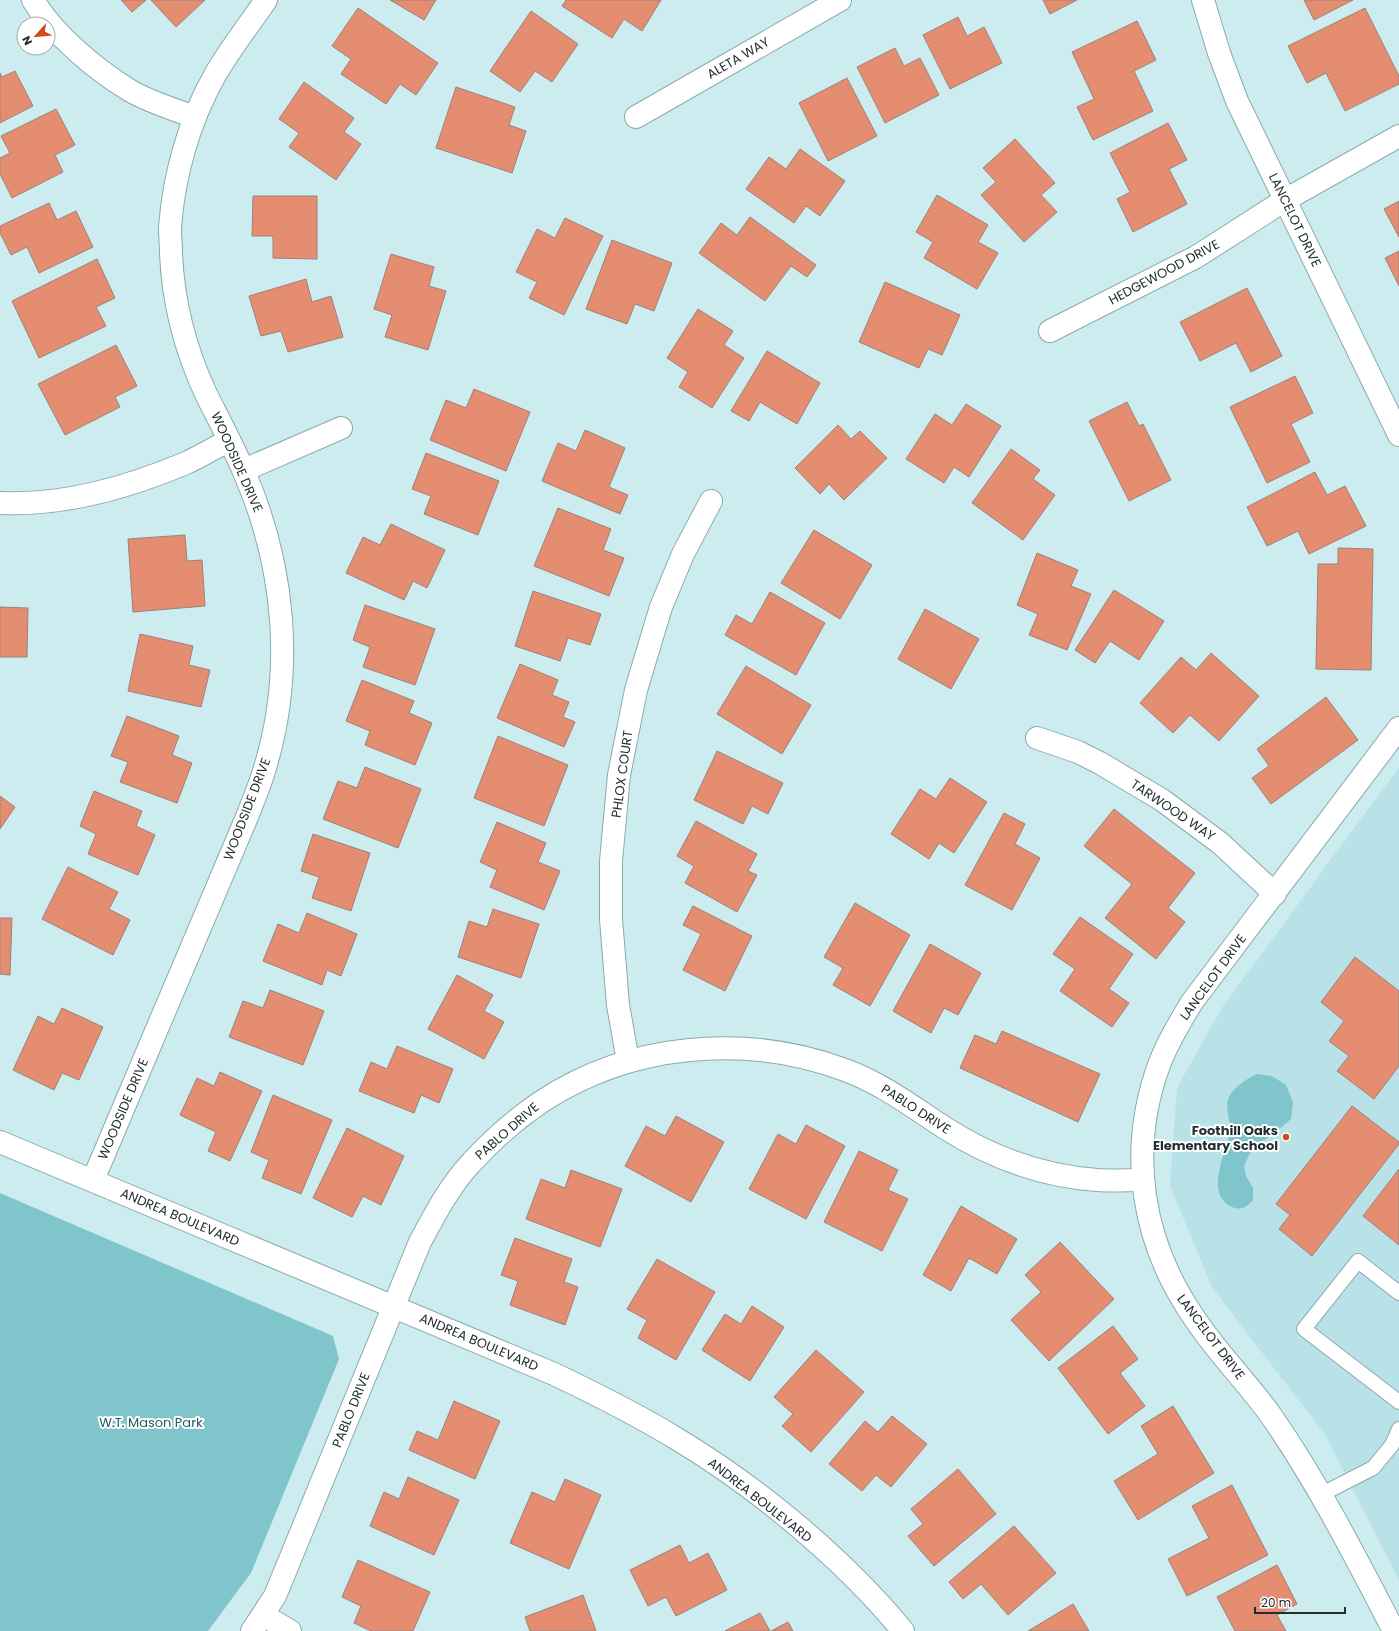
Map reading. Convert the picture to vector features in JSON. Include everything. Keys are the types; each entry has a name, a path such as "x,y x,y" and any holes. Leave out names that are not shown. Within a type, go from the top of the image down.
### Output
{"street":[{"path":"33,0 69,44 89,62 130,90 152,101 195,117"},
{"name":"WOODSIDE DRIVE","path":"93,1180 249,812 264,771 275,728 281,677 283,640 280,596 272,552 260,510 244,470 205,392 186,344 175,299 172,277 170,230 172,207 180,161 195,117 215,75 266,0"},
{"name":"ALETA WAY","path":"636,117 840,0"},
{"name":"LANCELOT DRIVE","path":"1203,0 1237,101 1399,435"},
{"name":"HEDGEWOOD DRIVE","path":"1050,331 1196,257 1285,200 1399,136"},
{"path":"244,470 342,428"},
{"path":"0,503 54,500 100,492 144,480 187,462 229,440"},
{"name":"PHLOX COURT","path":"628,1061 618,1005 611,919 612,861 619,775 636,690 661,607 683,554 711,501"},
{"name":"LANCELOT DRIVE","path":"1394,1631 1322,1494 1272,1416 1195,1320 1170,1280 1153,1236 1148,1213 1143,1180 1143,1134 1146,1110 1159,1064 1179,1022 1192,1002 1399,728"},
{"name":"TARWOOD WAY","path":"1037,738 1078,752 1100,762 1162,800 1220,842 1275,894"},
{"name":"PABLO DRIVE","path":"258,1623 275,1596 420,1242 442,1201 470,1163 504,1130 541,1102 582,1079 628,1061 661,1053 707,1048 754,1049 801,1056 845,1070 888,1090 945,1128 980,1149 1018,1165 1057,1176 1098,1180 1143,1180"},
{"name":"ANDREA BOULEVARD","path":"0,1142 554,1374 618,1405 678,1440 737,1479 792,1522 845,1568 903,1631"},
{"path":"258,1623 290,1631"}],"lane":[{"path":"1399,1293 1358,1262 1304,1329 1399,1402"},
{"path":"1322,1494 1373,1468 1392,1445 1399,1429"}],"shaded area":[{"name":"Foothill Oaks Elementary School","path":"1399,767 1399,1580 1326,1436 1212,1287 1170,1186 1177,1088 1221,1009"}],"green space":[{"path":"1257,1074 1272,1076 1286,1085 1293,1102 1291,1119 1271,1136 1259,1143 1250,1153 1244,1166 1246,1176 1253,1188 1253,1200 1244,1208 1238,1209 1223,1201 1219,1192 1219,1172 1230,1131 1227,1106 1231,1093 1237,1086"},
{"name":"W.T. Mason Park","path":"0,1193 333,1336 339,1359 251,1573 208,1631 0,1631"}],"building":[{"path":"121,0 146,0 132,12"},
{"path":"151,0 205,0 176,27"},
{"path":"390,0 436,0 424,20"},
{"path":"566,0 661,0 642,31 624,19 612,38 562,6"},
{"path":"1043,0 1077,0 1050,14"},
{"path":"1304,0 1353,0 1314,20"},
{"path":"358,8 438,63 416,95 400,84 386,104 341,74 351,59 332,46"},
{"path":"1365,8 1399,76 1399,84 1345,111 1326,73 1307,83 1288,46"},
{"path":"531,11 578,44 552,82 535,71 520,92 490,71"},
{"path":"958,17 967,36 984,27 1002,63 950,89 923,35"},
{"path":"1137,21 1156,60 1134,71 1153,111 1093,140 1077,107 1094,99 1072,52"},
{"path":"895,48 904,66 920,58 939,95 885,123 857,67"},
{"path":"15,71 33,106 0,123 0,73 2,77"},
{"path":"847,78 877,136 828,161 799,103"},
{"path":"304,82 354,118 344,132 361,144 336,180 289,147 299,133 279,119"},
{"path":"456,87 515,107 509,125 526,131 512,173 436,148"},
{"path":"56,109 75,145 55,155 63,172 12,198 0,174 0,158 10,153 1,136"},
{"path":"1168,123 1187,160 1169,169 1187,204 1133,232 1117,199 1130,192 1110,153"},
{"path":"1015,139 1055,183 1041,195 1057,212 1024,242 981,195 996,182 983,168"},
{"path":"800,149 845,181 820,216 806,206 794,223 746,189 769,157 786,169"},
{"path":"937,195 988,225 978,242 998,253 977,289 924,258 933,242 916,232"},
{"path":"253,196 317,196 317,259 273,258 273,236 252,236"},
{"path":"1399,201 1399,237 1384,209"},
{"path":"49,203 57,220 76,211 93,247 39,273 27,247 11,255 0,233 0,226"},
{"path":"750,217 816,265 807,277 791,266 765,301 699,253 721,223 737,235"},
{"path":"565,218 603,236 564,315 529,298 537,282 516,272 537,229 555,238"},
{"path":"612,240 672,263 654,311 635,304 627,324 586,309"},
{"path":"1399,251 1399,286 1385,258"},
{"path":"391,254 434,267 429,286 446,291 428,350 385,337 392,315 374,309"},
{"path":"97,259 115,298 96,307 106,326 39,358 12,301"},
{"path":"306,279 312,302 331,296 343,337 288,352 281,331 261,336 249,296"},
{"path":"885,282 960,315 942,355 928,349 919,368 859,342"},
{"path":"1247,288 1282,356 1251,372 1236,343 1200,361 1180,322"},
{"path":"698,309 733,331 724,345 744,358 712,408 679,387 688,372 667,358"},
{"path":"116,345 137,386 115,397 120,407 65,435 38,384"},
{"path":"767,351 820,383 797,424 760,402 749,421 731,411"},
{"path":"1295,376 1313,413 1291,424 1310,462 1267,483 1230,407"},
{"path":"474,389 530,412 506,471 430,440 446,400 466,408"},
{"path":"1127,402 1139,426 1143,424 1171,480 1129,501 1089,421"},
{"path":"966,404 1001,426 969,477 954,467 944,483 906,459 935,414 952,425"},
{"path":"838,425 851,439 860,431 887,458 844,500 829,484 820,494 795,468"},
{"path":"585,430 625,448 609,487 628,495 620,514 542,481 558,443 576,451"},
{"path":"1011,449 1040,470 1033,479 1055,495 1023,540 972,503"},
{"path":"426,453 499,481 478,535 424,514 431,496 412,489"},
{"path":"1315,472 1327,495 1345,486 1366,526 1309,554 1298,531 1267,546 1247,507"},
{"path":"558,508 611,529 603,550 624,558 609,596 534,566"},
{"path":"391,524 445,550 427,588 413,581 404,600 346,573 363,537 380,545"},
{"path":"814,530 872,565 840,619 781,583"},
{"path":"185,535 187,561 202,560 205,606 133,612 128,539"},
{"path":"1338,548 1373,549 1371,670 1316,669 1318,564 1338,564"},
{"path":"1037,553 1078,570 1071,586 1091,594 1067,650 1029,635 1038,614 1017,605"},
{"path":"1114,590 1164,621 1139,660 1110,641 1095,663 1075,650"},
{"path":"533,591 601,614 590,645 568,638 560,661 515,646"},
{"path":"770,592 825,623 796,675 725,635 736,615 752,624"},
{"path":"365,605 435,629 415,685 363,667 370,647 353,640"},
{"path":"0,607 28,608 27,657 0,657"},
{"path":"925,609 979,639 951,689 898,659"},
{"path":"140,634 193,646 189,665 210,670 201,707 128,691"},
{"path":"1211,653 1259,696 1219,741 1190,715 1173,733 1140,703 1181,657 1196,670"},
{"path":"520,664 558,680 552,695 569,702 563,717 575,722 564,747 497,718"},
{"path":"746,666 811,705 782,754 717,714"},
{"path":"362,680 414,701 409,713 432,723 415,765 365,745 370,731 346,721"},
{"path":"1326,697 1358,740 1271,804 1252,778 1269,766 1257,749"},
{"path":"127,716 179,736 172,755 192,763 177,803 120,782 128,762 111,756"},
{"path":"498,736 568,765 544,826 474,798"},
{"path":"717,751 783,783 768,814 752,806 743,824 694,800"},
{"path":"365,767 421,789 398,848 323,819 338,781 357,788"},
{"path":"950,778 987,802 954,853 939,843 929,859 891,834 920,789 936,799"},
{"path":"94,791 142,811 136,826 155,835 138,875 88,854 96,834 80,826"},
{"path":"0,796 15,807 0,829"},
{"path":"1114,809 1195,873 1168,908 1185,922 1156,959 1105,918 1132,884 1084,846"},
{"path":"1004,813 1025,824 1015,844 1040,858 1012,910 965,885"},
{"path":"696,821 757,854 748,871 757,875 737,912 685,883 694,866 677,856"},
{"path":"497,822 546,843 538,862 560,871 544,910 490,887 497,870 480,862"},
{"path":"313,834 370,853 351,911 312,898 319,877 301,871"},
{"path":"68,867 118,892 109,909 130,920 113,955 42,919"},
{"path":"855,903 910,935 870,1006 833,985 843,968 824,957"},
{"path":"693,906 752,936 725,991 683,970 701,934 683,925"},
{"path":"493,909 539,924 521,978 458,957 469,921 487,927"},
{"path":"307,913 357,934 341,976 327,970 322,985 263,961 278,924 299,933"},
{"path":"1080,917 1133,954 1109,989 1129,1003 1112,1027 1060,991 1075,969 1053,954"},
{"path":"0,918 12,918 10,975 0,974"},
{"path":"930,944 981,973 958,1015 944,1008 931,1033 893,1011"},
{"path":"1355,957 1399,991 1399,1066 1374,1099 1337,1071 1349,1056 1329,1041 1344,1021 1321,1002"},
{"path":"457,975 493,995 484,1011 504,1022 484,1059 428,1029"},
{"path":"270,990 324,1011 303,1065 229,1037 243,1001 263,1008"},
{"path":"62,1008 103,1027 79,1080 62,1073 54,1090 13,1070 38,1016 54,1024"},
{"path":"1002,1031 1100,1074 1078,1122 960,1068 975,1035 996,1044"},
{"path":"397,1046 453,1069 439,1103 421,1095 414,1113 359,1091 371,1062 387,1069"},
{"path":"220,1072 262,1091 230,1161 208,1151 216,1132 180,1115 197,1078 214,1086"},
{"path":"273,1095 332,1120 301,1194 262,1178 269,1160 251,1152"},
{"path":"1352,1106 1399,1142 1399,1144 1312,1256 1279,1229 1290,1215 1276,1204"},
{"path":"676,1116 724,1142 691,1202 625,1166 646,1126 665,1136"},
{"path":"806,1125 845,1146 806,1219 749,1189 778,1134 796,1144"},
{"path":"347,1128 404,1156 381,1205 363,1196 352,1217 313,1198"},
{"path":"859,1151 898,1170 888,1190 908,1199 882,1251 824,1222"},
{"path":"1399,1169 1399,1245 1363,1216"},
{"path":"571,1170 622,1189 600,1247 526,1219 541,1179 565,1188"},
{"path":"961,1206 1017,1239 997,1274 969,1258 951,1291 923,1275"},
{"path":"515,1238 572,1259 564,1282 578,1287 565,1325 510,1305 518,1281 501,1275"},
{"path":"1060,1242 1114,1299 1049,1361 1011,1320 1041,1292 1025,1275"},
{"path":"657,1259 715,1292 676,1360 638,1338 647,1320 627,1309"},
{"path":"752,1306 784,1327 750,1381 702,1350 725,1314 741,1324"},
{"path":"1113,1326 1138,1359 1120,1373 1145,1406 1108,1434 1058,1368"},
{"path":"816,1350 864,1392 811,1452 782,1426 793,1414 774,1397"},
{"path":"454,1401 500,1421 475,1479 409,1450 417,1431 438,1440"},
{"path":"1173,1406 1214,1473 1138,1520 1114,1481 1158,1454 1141,1426"},
{"path":"892,1416 927,1444 891,1487 876,1475 862,1491 829,1464 865,1421 878,1432"},
{"path":"958,1469 996,1514 934,1566 908,1536 923,1524 911,1509"},
{"path":"408,1477 459,1500 434,1555 370,1526 384,1492 399,1499"},
{"path":"565,1479 601,1495 569,1569 510,1543 532,1492 555,1502"},
{"path":"1232,1485 1268,1555 1187,1596 1168,1559 1209,1538 1192,1506"},
{"path":"1014,1526 1056,1573 1008,1615 981,1584 963,1599 949,1582"},
{"path":"680,1545 689,1563 708,1553 727,1590 676,1616 666,1597 648,1606 630,1570"},
{"path":"358,1560 430,1592 413,1631 371,1631 354,1623 361,1606 342,1597"},
{"path":"1277,1565 1297,1604 1277,1615 1286,1631 1235,1631 1217,1597"},
{"path":"583,1595 596,1631 530,1631 525,1617"},
{"path":"1073,1604 1089,1631 1028,1631"},
{"path":"760,1613 770,1631 725,1631"},
{"path":"788,1622 793,1631 771,1631"}],"place":[{"name":"Foothill Oaks Elementary School","path":"1286,1137"}]}
